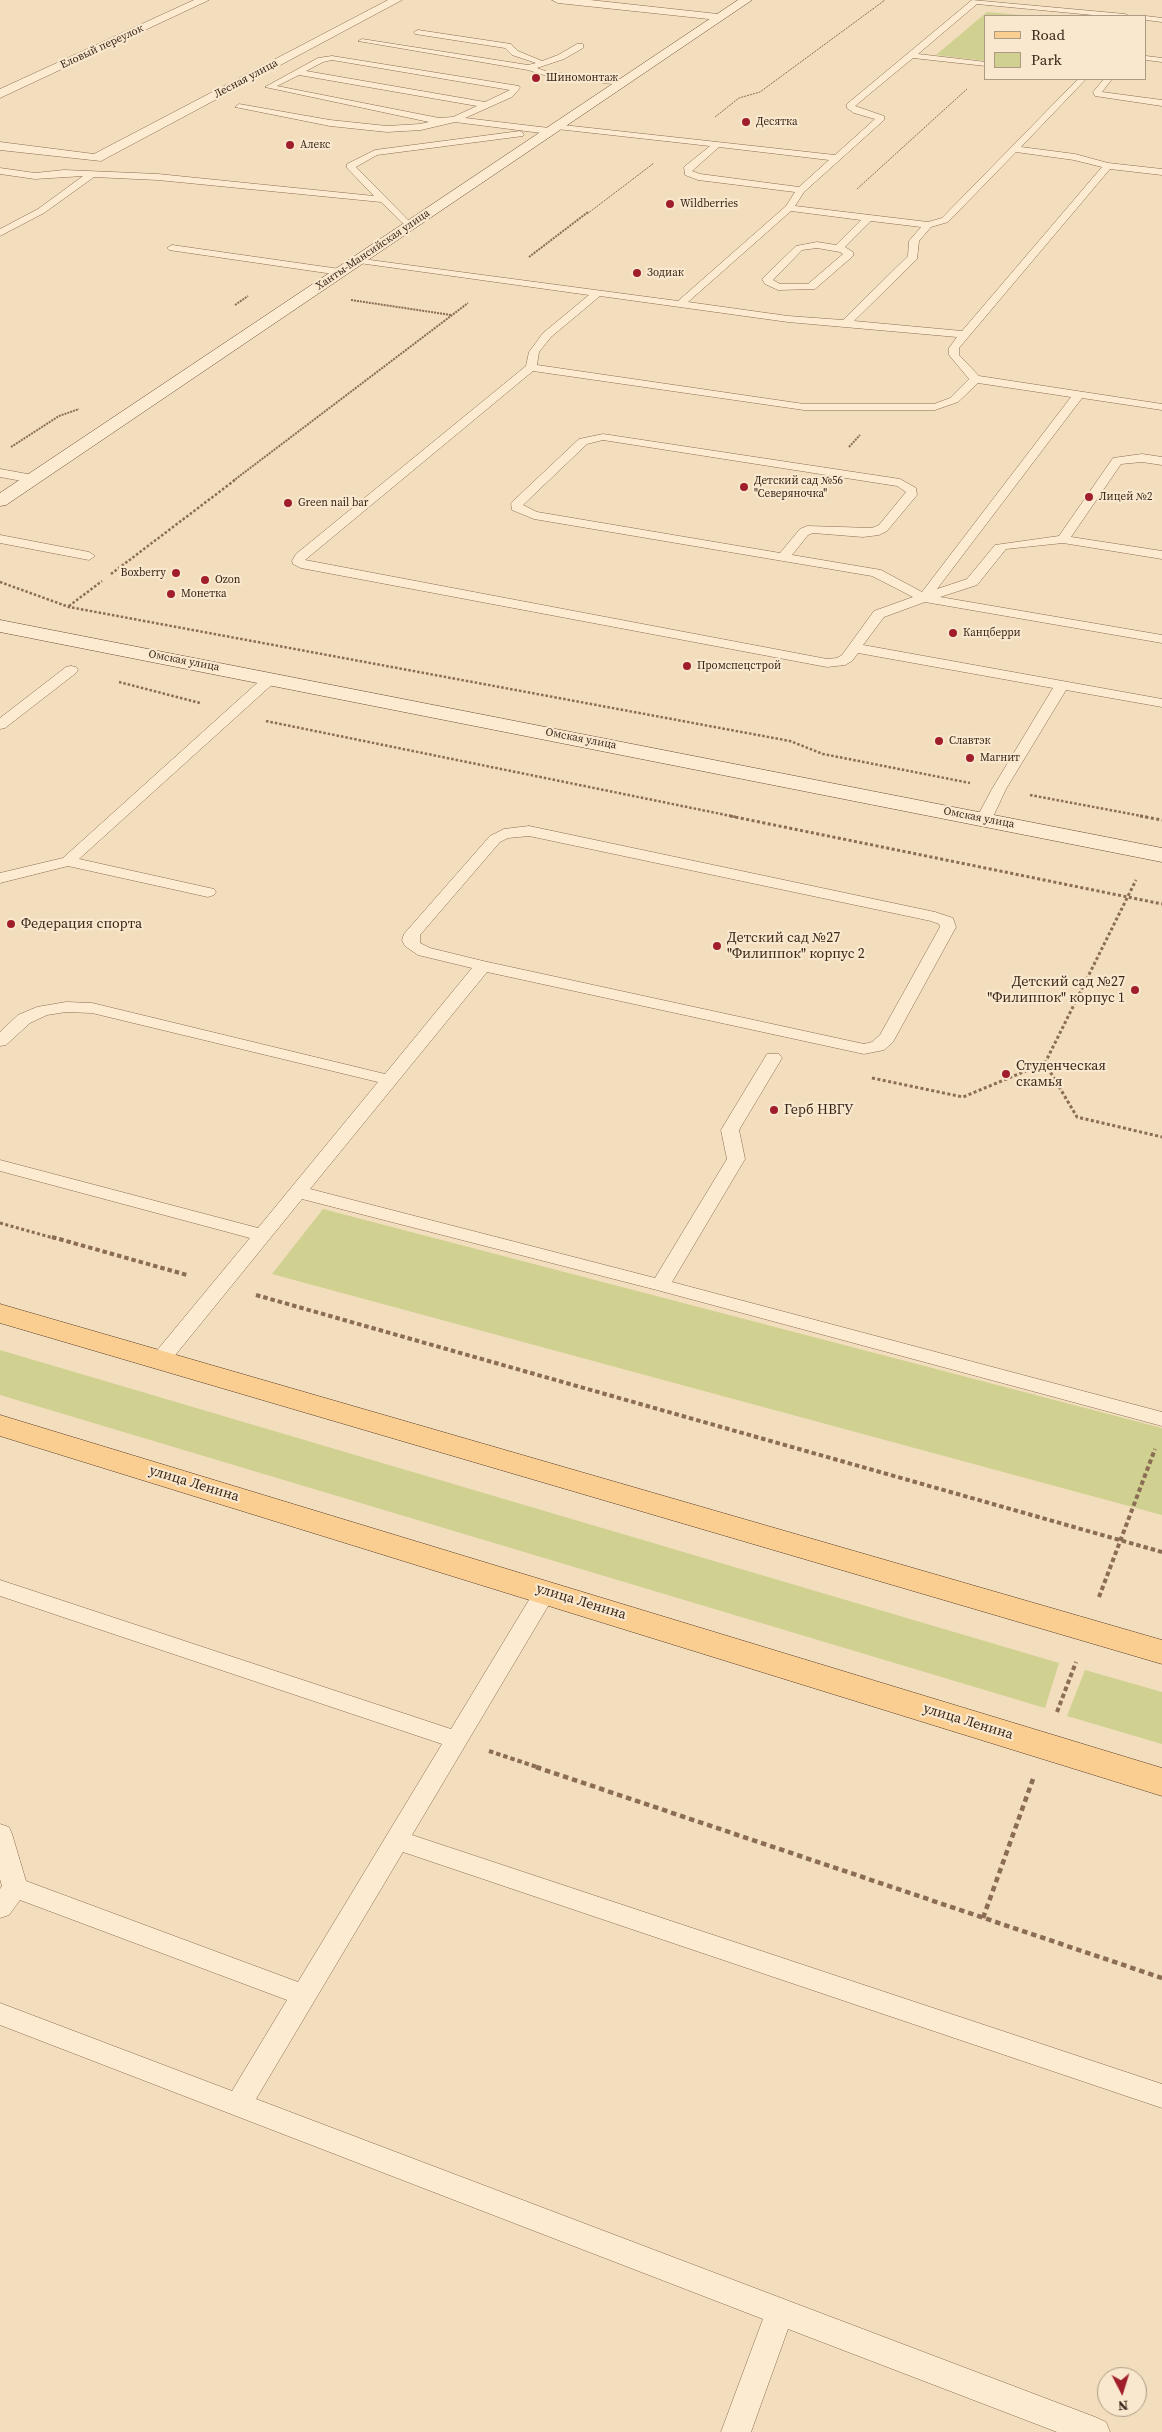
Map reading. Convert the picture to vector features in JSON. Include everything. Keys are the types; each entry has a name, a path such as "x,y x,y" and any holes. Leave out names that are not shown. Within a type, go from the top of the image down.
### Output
{"main road":[{"name":"Еловый переулок","path":"0,94 203,0"},
{"name":"Лесная улица","path":"0,146 96,158 396,0"},
{"path":"558,0 718,17"},
{"name":"Ханты-Мансийская улица","path":"0,501 551,129 746,0"},
{"name":"Омская улица","path":"0,626 1156,854"},
{"path":"0,1312 1162,1652"},
{"name":"улица Ленина","path":"0,1425 546,1591 1162,1782"}],"lane":[{"path":"959,0 1114,15"},
{"path":"679,305 789,208 801,190 881,118 857,112 850,106 975,2"},
{"path":"1147,18 1162,20"},
{"path":"418,32 508,46 515,53 544,63"},
{"path":"362,41 529,68 557,75 621,82"},
{"path":"529,68 565,55 580,46"},
{"path":"910,55 984,64"},
{"path":"439,121 269,87 321,60 339,58 516,88 513,92 455,119"},
{"path":"1147,58 1162,60"},
{"path":"298,72 486,105"},
{"path":"789,208 928,225 945,220 1081,80"},
{"path":"1107,80 1096,92 1098,94 1162,103"},
{"path":"239,107 330,123 387,129 421,127 439,121 455,119 718,144 837,158"},
{"path":"409,226 350,166 375,153 551,129"},
{"path":"718,144 687,170 688,173 698,177 801,190"},
{"path":"1013,149 1080,158 1108,166 1162,172"},
{"path":"1108,166 965,334 954,348 954,354 975,379 1162,407"},
{"path":"0,171 35,176 64,173 158,177 384,200"},
{"path":"0,233 41,211 92,174"},
{"path":"838,248 868,218"},
{"path":"845,324 913,257 914,241 928,225"},
{"path":"817,245 838,248 846,250 849,254 816,285 793,289 778,287 769,282 768,279 800,248 817,245"},
{"path":"172,248 340,272"},
{"path":"359,260 679,305 845,324 965,334"},
{"path":"596,294 546,336 534,352 531,367 300,557 298,561 301,564 827,663 840,662 848,658 878,614 972,582 999,548 1004,546 1063,539 1162,555"},
{"path":"531,367 788,406 936,407 954,400 975,379"},
{"path":"924,598 1079,394"},
{"path":"783,557 804,532 811,529 875,532 884,528 911,495 912,491 908,486 900,483 614,437 598,437 584,441 517,503 516,507 534,515 883,575 924,598 1162,639"},
{"path":"1063,539 1117,461 1142,458 1162,461"},
{"path":"0,473 33,479"},
{"path":"0,539 89,556"},
{"path":"854,648 1162,703"},
{"path":"0,725 71,670"},
{"path":"68,861 271,678"},
{"path":"984,819 999,789 1062,685"},
{"path":"529,831 935,917 947,921 948,927 887,1038 878,1046 864,1049 483,966 424,952 413,946 410,940 412,934 495,839 504,834 515,832 529,831"},
{"path":"0,878 68,861 208,892"},
{"path":"161,1358 483,966"},
{"path":"0,1041 24,1019 43,1011 66,1007 92,1008 390,1080"},
{"path":"660,1285 736,1159 730,1130 773,1058"},
{"path":"0,1165 263,1235"},
{"path":"298,1192 660,1285 1162,1419"},
{"path":"0,1588 457,1740"},
{"path":"238,2105 546,1591"},
{"path":"0,1834 15,1888"},
{"path":"397,1840 1162,2096"},
{"path":"15,1888 304,1994"},
{"path":"0,1908 15,1888"},
{"path":"0,2014 1095,2432"},
{"path":"736,2432 780,2312"}],"path":[{"path":"830,213 972,84"},
{"path":"347,300 452,315"},
{"path":"826,471 886,407"},
{"path":"0,582 69,607 790,741 823,754 1162,820"},
{"path":"71,670 234,711 272,723 1162,904"},
{"path":"868,1077 963,1097 1045,1062 1128,897 1156,854"},
{"path":"1045,1062 1077,1118 1162,1137"},
{"path":"0,1223 1162,1552"},
{"path":"983,1918 1120,1540 1159,1440"},
{"path":"457,1740 1162,1978"}],"green space":[{"path":"987,12 1022,15 984,15 984,61 936,55"},
{"path":"323,1209 1162,1428 1162,1515 272,1274"},
{"path":"0,1350 1059,1663 1045,1708 0,1395"},
{"path":"1085,1670 1162,1692 1162,1744 1067,1716"}],"place":[{"name":"Шиномонтаж","path":"536,78"},
{"name":"Десятка","path":"746,122"},
{"name":"Алекс","path":"290,145"},
{"name":"Wildberries","path":"670,204"},
{"name":"Зодиак","path":"637,273"},
{"name":"Детский сад №56 \"Северяночка\"","path":"744,487"},
{"name":"Лицей №2","path":"1089,497"},
{"name":"Green nail bar","path":"288,503"},
{"name":"Boxberry","path":"176,573"},
{"name":"Ozon","path":"205,580"},
{"name":"Монетка","path":"171,594"},
{"name":"Канцберри","path":"953,633"},
{"name":"Промспецстрой","path":"687,666"},
{"name":"Славтэк","path":"939,741"},
{"name":"Магнит","path":"970,758"},
{"name":"Федерация спорта","path":"11,924"},
{"name":"Детский сад №27 \"Филиппок\" корпус 2","path":"717,946"},
{"name":"Детский сад №27 \"Филиппок\" корпус 1","path":"1135,990"},
{"name":"Студенческая скамья","path":"1006,1074"},
{"name":"Герб НВГУ","path":"774,1110"}]}
